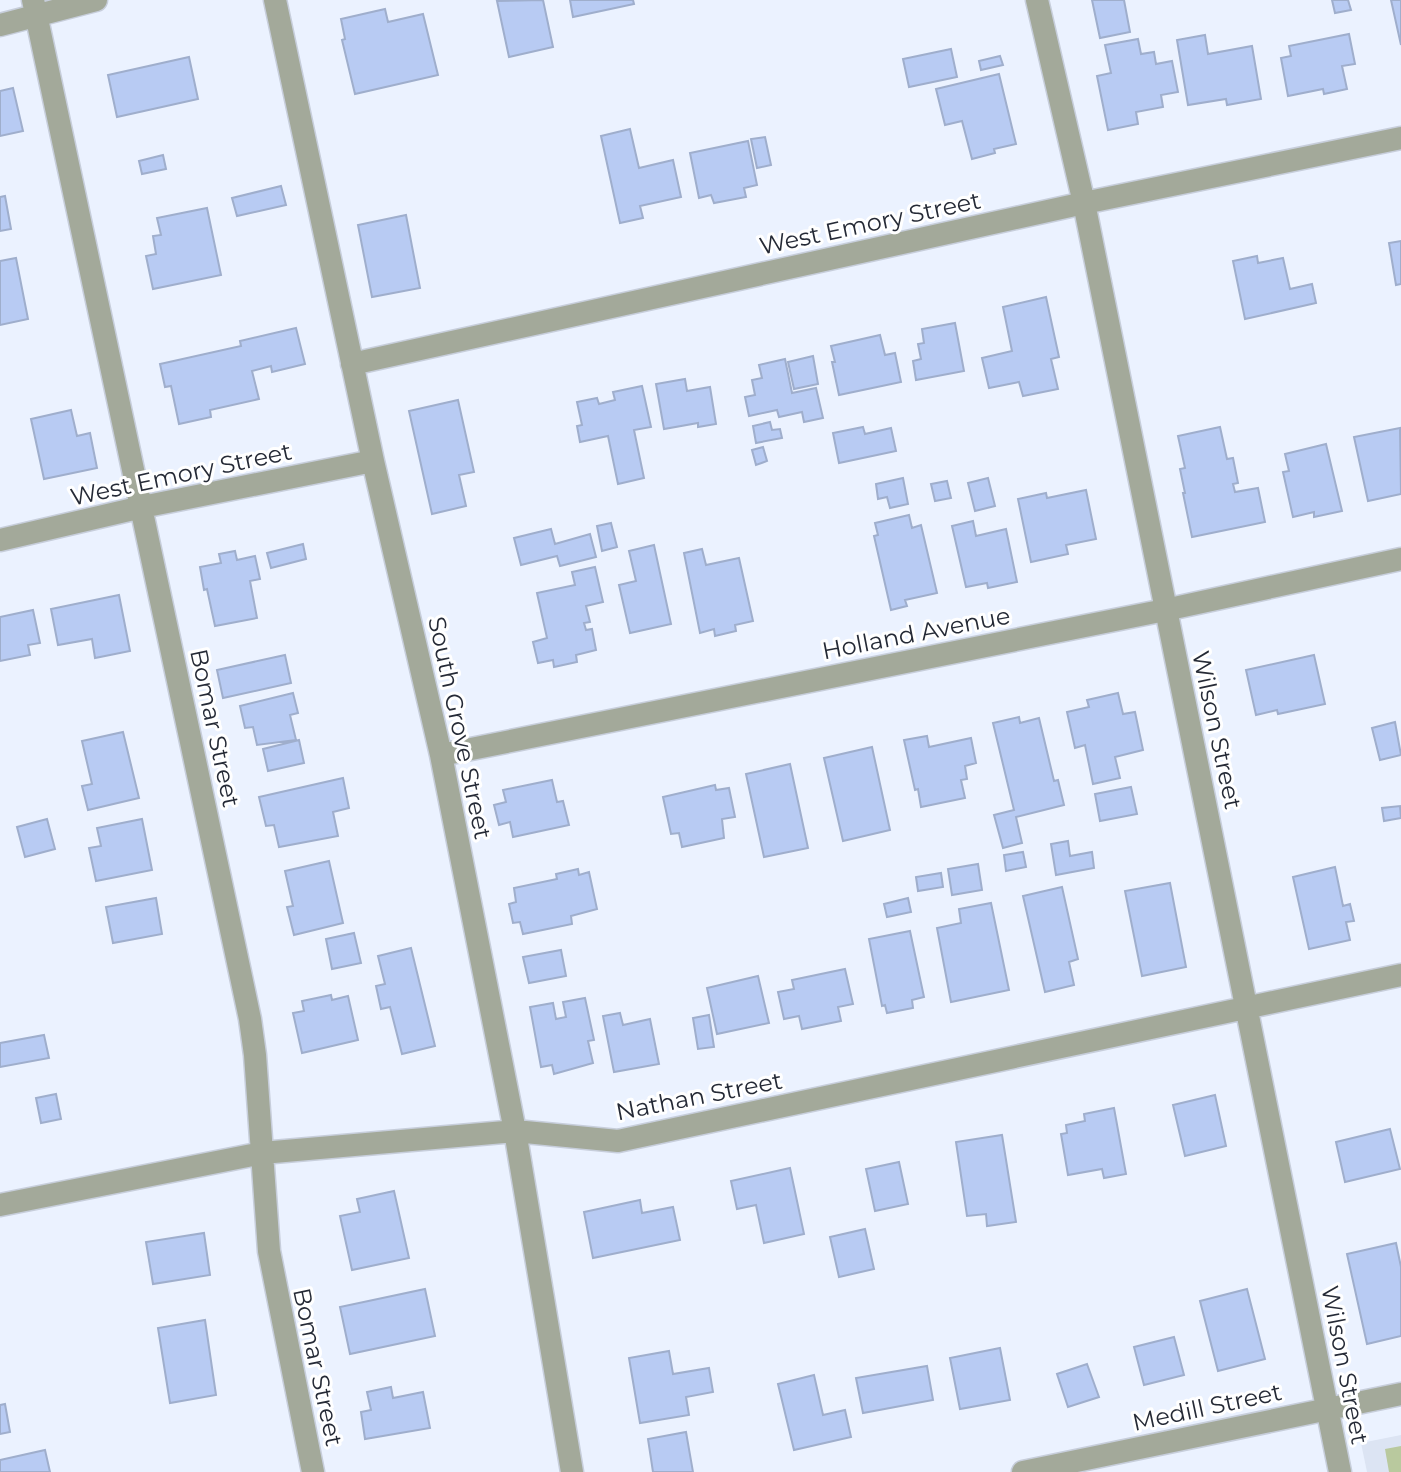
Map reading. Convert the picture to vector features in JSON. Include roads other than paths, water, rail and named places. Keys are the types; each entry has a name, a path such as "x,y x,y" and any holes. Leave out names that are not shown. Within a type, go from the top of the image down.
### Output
{"street":[{"path":"0,25 35,8 96,0"},
{"name":"South Grove Street","path":"275,0 373,461 441,755 515,1131 572,1472"},
{"name":"Wilson Street","path":"1037,0 1084,203 1340,1472"},
{"name":"Bomar Street","path":"35,8 250,1019 275,1289 313,1472"},
{"name":"West Emory Street","path":"352,364 1084,203 1401,138"},
{"name":"West Emory Street","path":"0,540 142,507 373,461"},
{"name":"Holland Avenue","path":"441,755 1165,610 1401,559"},
{"name":"Nathan Street","path":"0,1205 262,1153 515,1131 618,1141 1401,975"},
{"name":"Medill Street","path":"1023,1472 1401,1394"}]}
